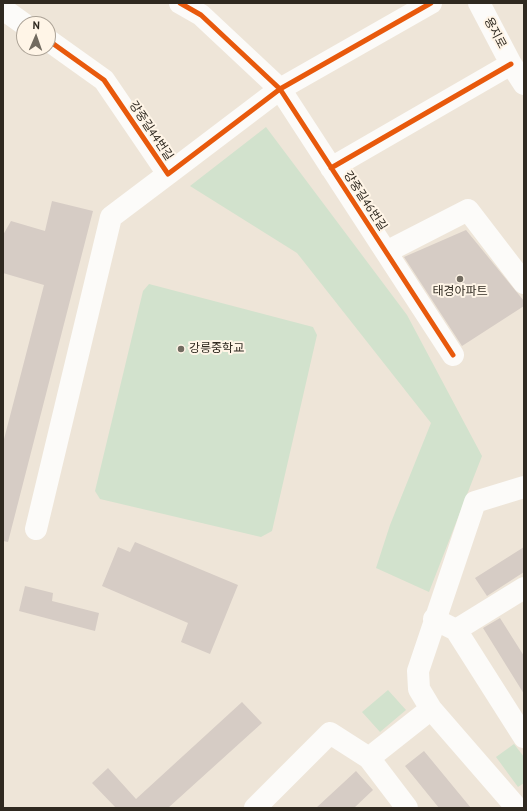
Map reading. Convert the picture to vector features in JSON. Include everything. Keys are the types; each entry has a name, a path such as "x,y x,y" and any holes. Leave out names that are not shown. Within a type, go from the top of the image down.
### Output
{"street":[{"name":"강중길46번길","path":"180,3 201,15 280,89 453,355"},
{"name":"강중길44번길","path":"56,46 104,80 168,174 280,89 431,3"},
{"name":"용지로","path":"479,3 511,64 524,84"},
{"path":"3,9 16,18"},
{"path":"331,168 511,64"},
{"path":"36,529 111,217 168,174"},
{"path":"386,252 468,210 524,283"},
{"path":"517,808 431,708 418,689 418,671 434,619 475,502 524,487"},
{"path":"456,630 524,588"},
{"path":"434,619 456,630 524,737"},
{"path":"369,758 431,708"},
{"path":"255,808 330,733 369,758 407,808"}],"green space":[{"path":"266,127 407,315 482,456 429,592 376,568 390,525 431,423 297,253 190,186"},
{"path":"149,284 313,327 317,335 272,531 261,537 100,499 95,491 143,291"},
{"path":"388,690 406,710 380,732 362,712"},
{"path":"514,744 524,757 524,783 518,787 496,757"}],"building":[{"path":"52,201 93,211 8,542 3,541 3,443 44,285 3,273 3,235 11,221 45,231"},
{"name":"태경아파트","path":"466,230 524,301 524,306 462,346 404,257"},
{"path":"135,542 238,585 210,654 181,642 188,623 102,586 118,547 130,552"},
{"path":"524,547 524,572 487,596 475,578"},
{"path":"25,586 53,593 52,601 99,613 95,631 19,611"},
{"path":"500,618 524,656 524,694 483,628"},
{"path":"242,702 262,723 168,808 116,808 92,783 108,768 136,799"},
{"path":"424,751 471,808 439,808 405,766"},
{"path":"356,771 373,790 354,808 316,808"}],"cycle path":[{"path":"180,3 201,15 280,89 453,355"},
{"path":"56,46 104,80 168,174 280,89 431,3"},
{"path":"331,168 511,64"}],"place":[{"name":"태경아파트","path":"460,279"},
{"name":"강릉중학교","path":"181,349"}]}
